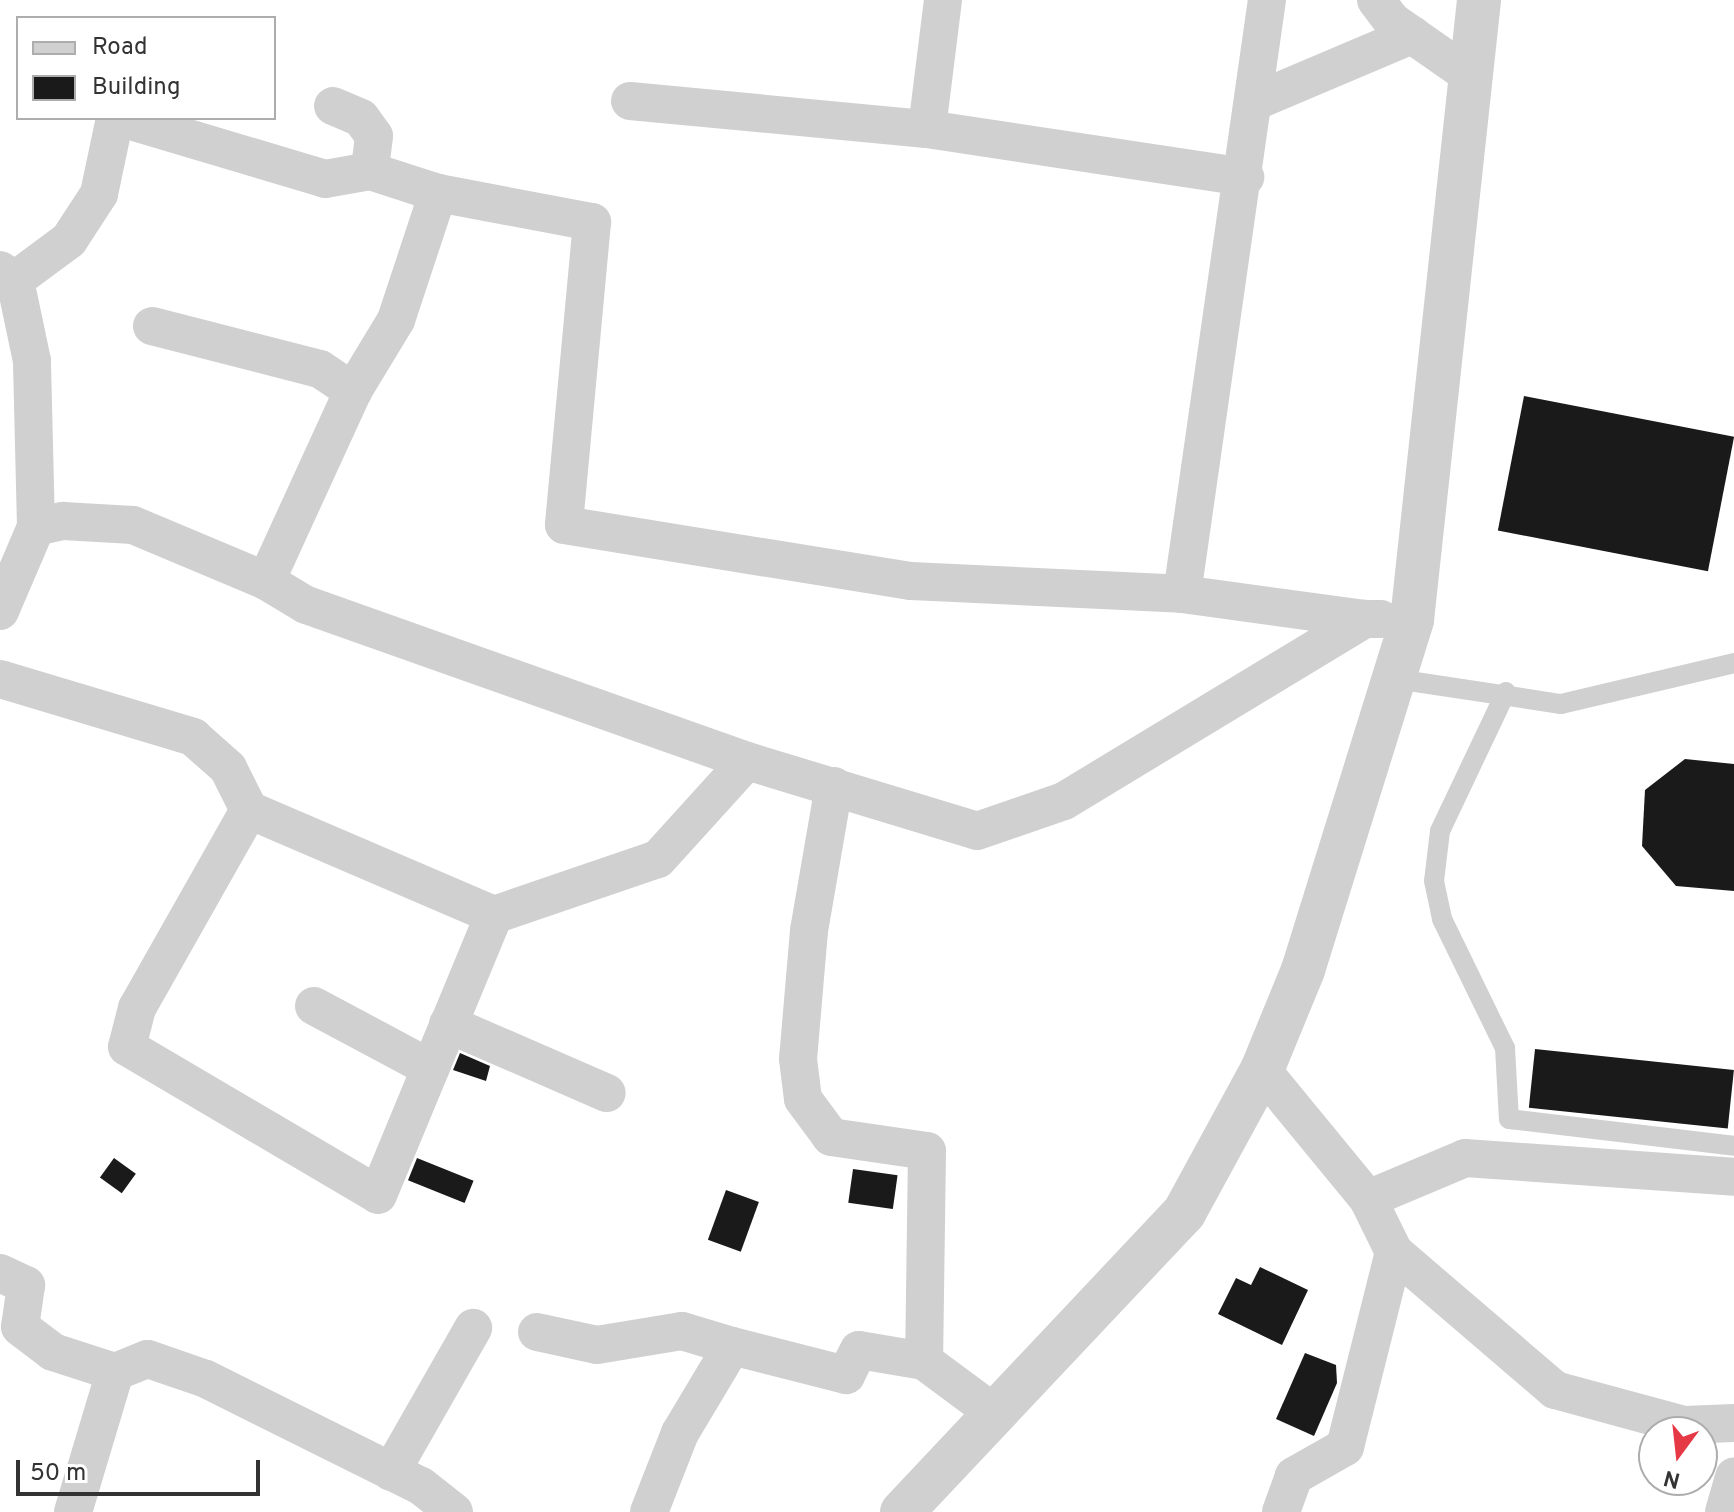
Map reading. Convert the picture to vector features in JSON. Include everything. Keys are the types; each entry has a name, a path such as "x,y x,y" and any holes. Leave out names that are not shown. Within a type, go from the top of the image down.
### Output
{"street":[{"path":"927,129 943,0"},
{"path":"1182,594 1245,177 1267,0"},
{"path":"1376,0 1412,35 1468,74"},
{"path":"902,1512 993,1412 1184,1213 1262,1070 1303,970 1389,678 1412,620 1468,74 1479,0"},
{"path":"1254,102 1412,35"},
{"path":"630,101 927,129 1245,177"},
{"path":"333,106 361,118 374,136 370,171"},
{"path":"0,611 36,527 32,361 7,275 69,240 99,194 118,120"},
{"path":"125,120 325,179 370,171 438,193 592,222 564,525 911,581 1182,594 1365,619 1412,620"},
{"path":"266,581 353,391 396,320 438,193"},
{"path":"152,326 320,369 353,391"},
{"path":"36,527 63,521 133,525 266,581 306,605 747,761 977,831 1064,801 1365,619"},
{"path":"0,679 193,737 228,768 249,810 494,915 658,859 747,761"},
{"path":"834,786 809,931 798,1059 803,1099 831,1137 927,1151 924,1361"},
{"path":"249,810 137,1008 127,1047 378,1195 494,915"},
{"path":"314,1006 430,1068"},
{"path":"448,1024 607,1093"},
{"path":"1262,1070 1368,1199 1394,1252 1555,1390 1684,1425 1734,1423"},
{"path":"1368,1199 1465,1158 1734,1177"},
{"path":"1281,1512 1294,1476 1345,1447 1394,1252"},
{"path":"0,1273 26,1285 20,1327 85,1368 115,1372 148,1359 206,1379 391,1472 454,1512"},
{"path":"391,1472 473,1328"},
{"path":"537,1332 597,1345 682,1331 846,1375 859,1350 924,1361 993,1412"},
{"path":"649,1512 680,1433 732,1346"},
{"path":"73,1512 115,1372"},
{"path":"1724,1512 1734,1476"}],"lane":[{"path":"1389,678 1506,692 1561,704 1734,663"},
{"path":"1506,692 1440,831 1434,881 1442,919 1505,1048 1509,1119 1734,1146"}],"building":[{"path":"1524,396 1734,437 1708,571 1498,530"},
{"path":"1685,759 1734,764 1734,891 1676,886 1642,846 1645,790"},
{"path":"1535,1049 1734,1070 1728,1129 1529,1108"},
{"path":"460,1053 490,1066 486,1081 453,1070"},
{"path":"114,1158 136,1174 122,1193 100,1177"},
{"path":"417,1158 474,1181 465,1203 408,1180"},
{"path":"853,1169 898,1175 893,1209 848,1203"},
{"path":"726,1190 759,1202 741,1252 708,1240"},
{"path":"1260,1267 1308,1290 1282,1345 1218,1314 1236,1278 1251,1285"},
{"path":"1305,1353 1336,1365 1337,1383 1314,1436 1276,1419"}]}
